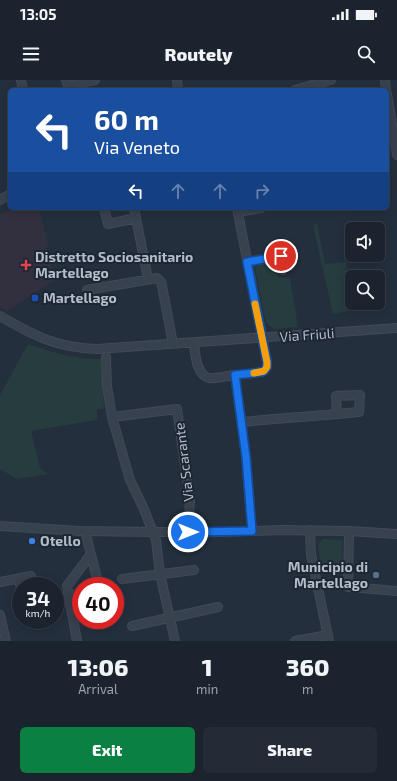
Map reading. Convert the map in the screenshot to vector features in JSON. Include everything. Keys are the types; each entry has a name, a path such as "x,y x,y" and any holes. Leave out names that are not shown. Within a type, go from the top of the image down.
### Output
{"street":[{"path":"66,80 68,86 95,80"},
{"path":"302,88 331,80"},
{"path":"389,106 397,155"},
{"path":"104,210 108,224 136,218"},
{"path":"134,210 148,279"},
{"path":"194,343 196,358 202,374 210,378 264,371 267,367 237,210"},
{"path":"247,262 281,256 283,270"},
{"path":"87,290 157,278 161,282 173,344"},
{"name":"Via Friuli","path":"0,316 27,332 47,341 87,349 194,343 397,328"},
{"path":"106,357 107,386 112,417 130,480 156,540 160,574 176,641"},
{"path":"235,375 250,492 252,531"},
{"name":"Via Scarante","path":"112,417 177,409 190,500 188,532"},
{"path":"242,422 337,414"},
{"path":"0,526 85,531 188,532 310,530 397,534"},
{"path":"295,641 329,638 311,555 310,530"},
{"path":"85,531 96,577"},
{"path":"349,531 348,587 397,591"},
{"path":"77,641 67,586 91,554"},
{"path":"124,579 194,570"},
{"path":"27,577 31,576"},
{"path":"0,582 12,580"},
{"path":"132,626 218,607"},
{"path":"0,615 6,641"}],"shaded area":[{"name":"Distretto Sociosanitario Martellago","path":"10,210 39,210 48,245 46,249 48,250 55,280 7,311 0,307 0,215"}],"green space":[{"path":"317,224 325,264 346,262 347,270 345,270 345,310 354,310 333,314 313,225"},
{"path":"271,262 276,264 278,277 290,278 298,327 274,329 266,323 255,268 257,265"},
{"path":"28,344 73,357 102,359 104,409 97,410 97,420 31,431 40,468 48,474 17,479 0,469 0,395"},
{"path":"322,539 342,540 343,566 317,566 320,561 318,544"}],"slow traffic":[{"path":"254,373 262,372 267,367 255,304"}],"place":[{"name":"Distretto Sociosanitario Martellago","path":"26,265"},
{"name":"Martellago","path":"35,298"},
{"name":"Otello","path":"32,541"},
{"name":"Municipio di Martellago","path":"376,575"}],"route":[{"path":"188,532 252,531 250,492 235,375 262,372 267,367 247,262 281,256"}]}
